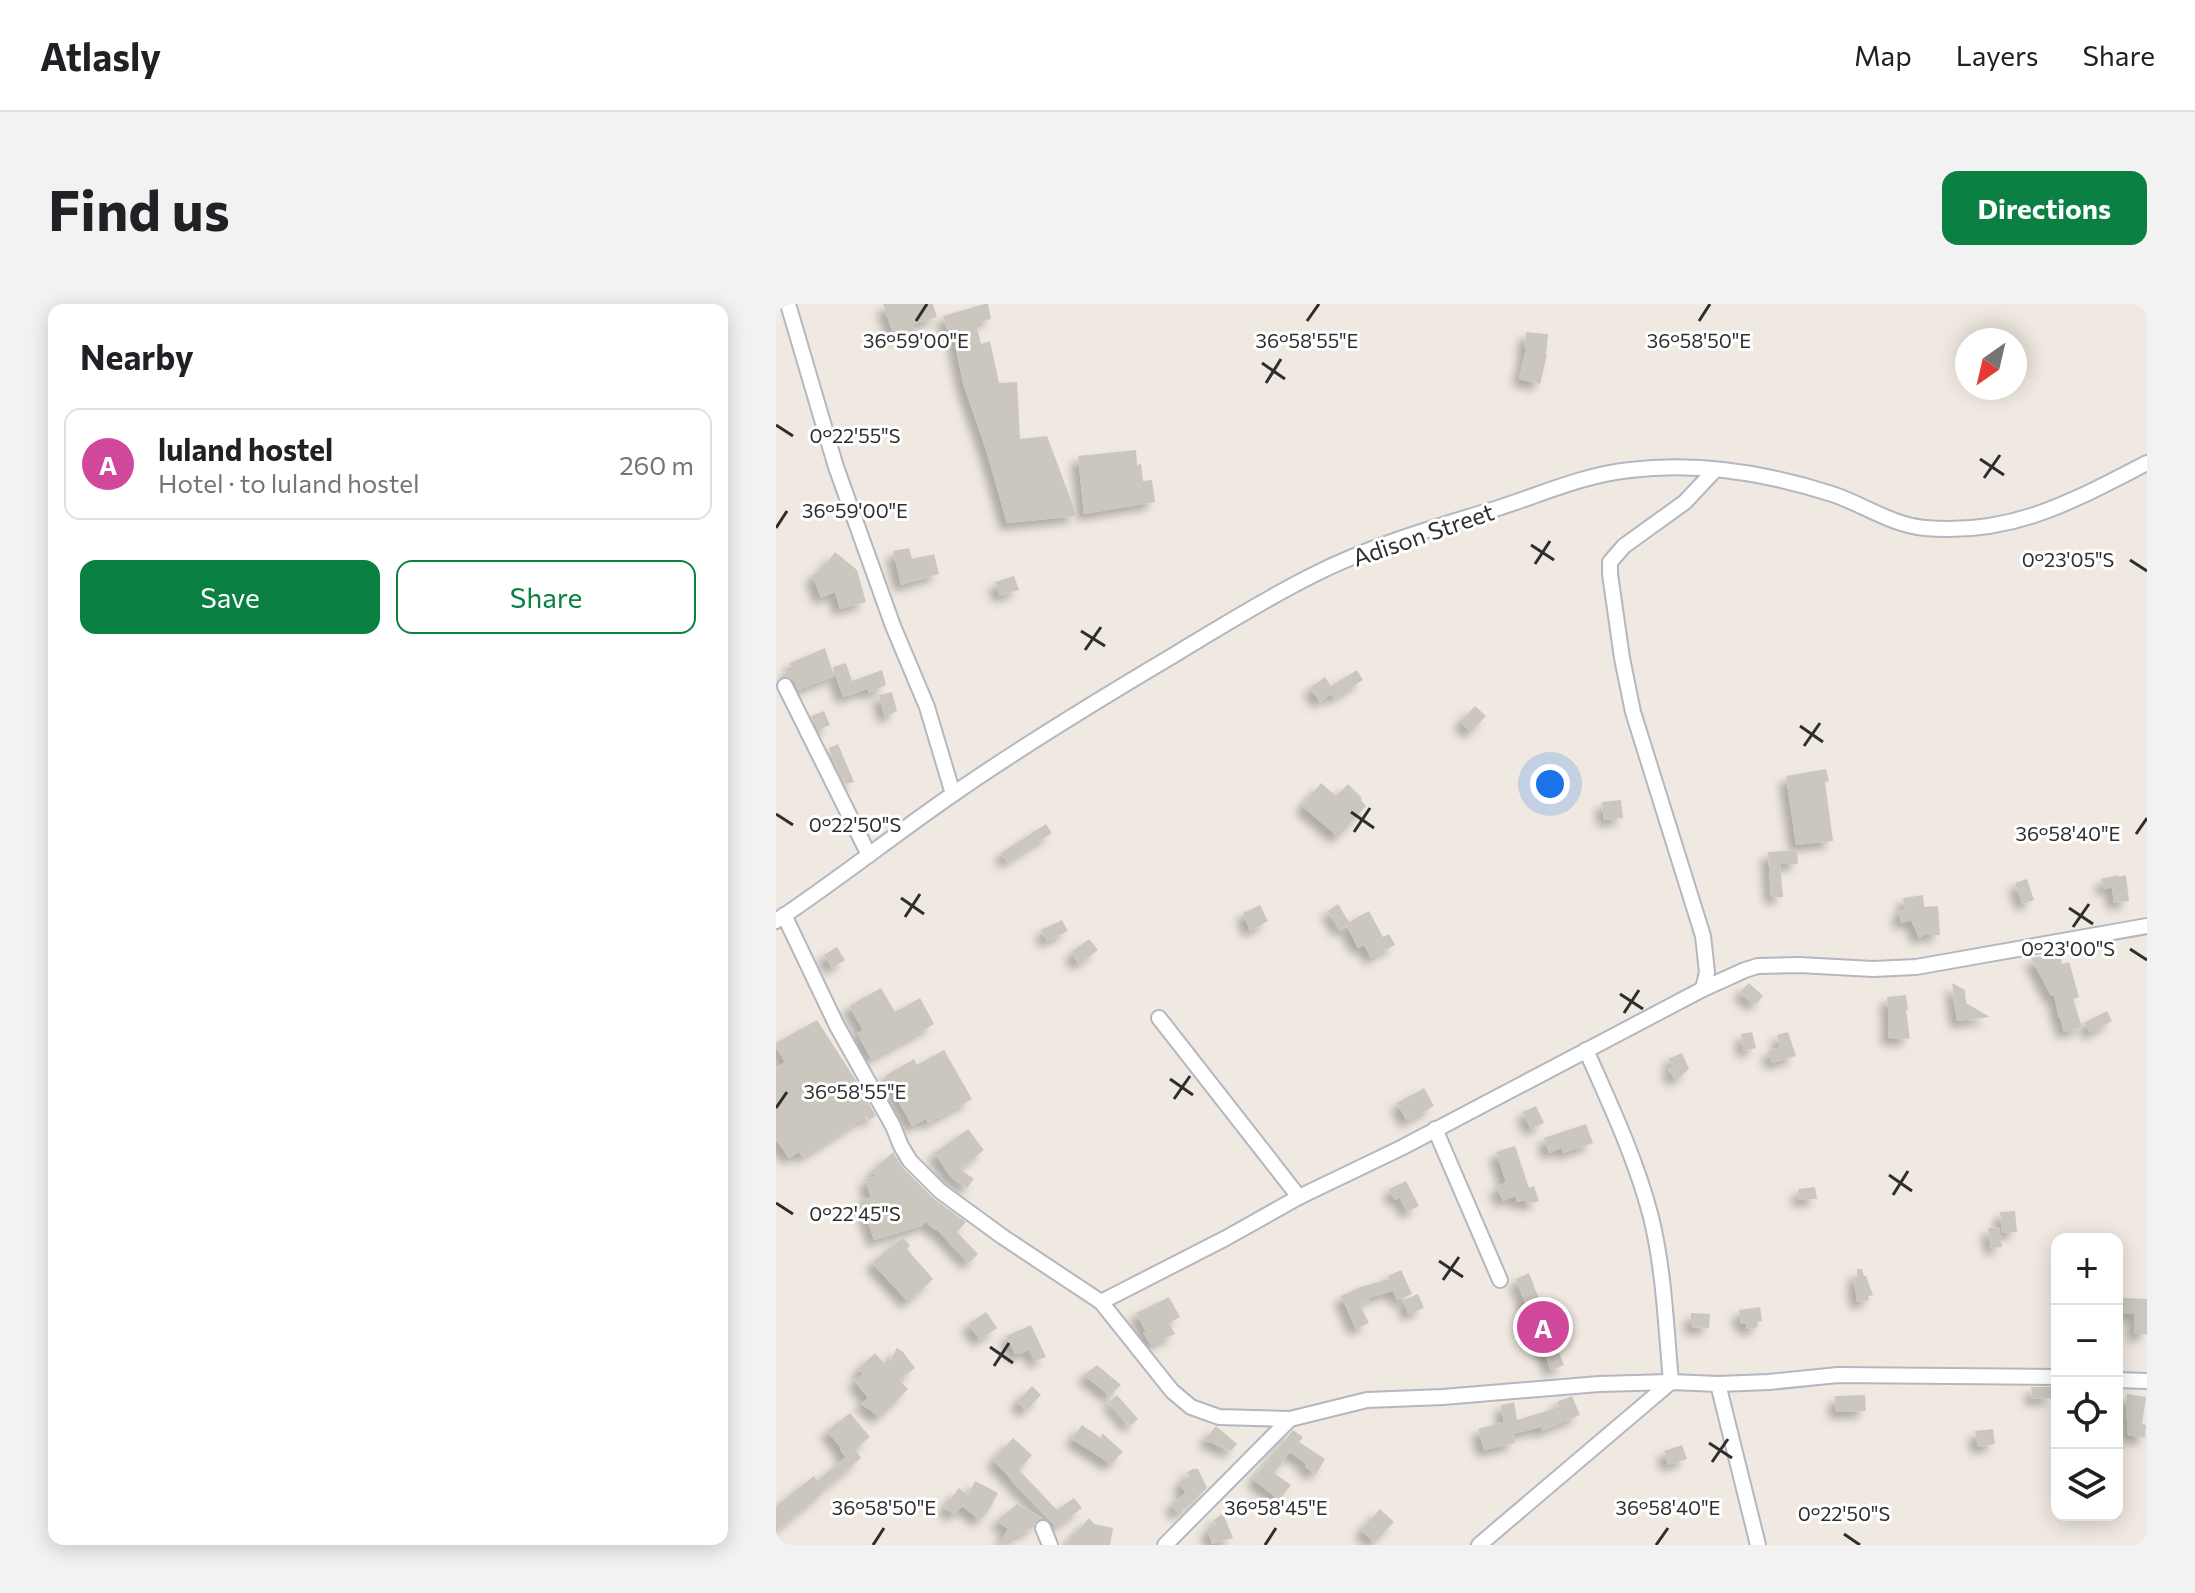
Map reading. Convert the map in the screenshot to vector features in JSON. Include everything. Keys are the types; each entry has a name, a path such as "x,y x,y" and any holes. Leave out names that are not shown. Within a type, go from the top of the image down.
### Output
{"street":[{"path":"788,304 836,467 893,626 927,707 953,794"},
{"name":"Adison Street","path":"780,918 953,794 1040,737 1312,575 1384,544 1577,480 1633,469 1750,473 1835,495 1905,524 1923,528 1958,528 2005,523 2046,512 2147,463"},
{"path":"1703,989 1707,972 1703,936 1633,712 1622,658 1610,562 1624,546 1685,502 1715,470"},
{"path":"785,686 869,855"},
{"path":"780,918 910,1161 940,1191 1101,1302 1172,1391 1191,1407 1219,1417 1290,1419 1367,1400 1599,1384 1718,1384 1838,1375 2051,1377"},
{"path":"1101,1302 1299,1197 1745,970 1758,966 1799,965 1873,969 1916,967 2147,926"},
{"path":"1159,1018 1299,1197"},
{"path":"1586,1050 1644,1191 1658,1255 1671,1382"},
{"path":"1435,1129 1500,1280"},
{"path":"2123,1380 2147,1381"},
{"path":"1479,1545 1671,1382"},
{"path":"1718,1384 1758,1545"},
{"path":"1165,1545 1290,1419"},
{"path":"1043,1528 1050,1545"}],"building":[{"path":"883,304 933,304 937,317 913,325 915,331 894,337"},
{"path":"988,304 991,319 976,323 981,344 990,341 999,383 1017,382 1020,439 1047,436 1077,516 1007,523 963,383 952,329 947,330 943,316"},
{"path":"1526,332 1548,334 1540,384 1519,379"},
{"path":"1136,450 1143,481 1152,480 1155,502 1084,514 1078,456"},
{"path":"909,548 912,559 934,554 939,574 901,585 893,551"},
{"path":"835,552 857,570 866,602 840,609 835,592 821,598 812,575 821,570"},
{"path":"1014,576 1019,590 1000,596 995,582"},
{"path":"825,648 834,676 798,690 794,681 784,673 793,670 790,663"},
{"path":"846,663 852,681 882,670 886,685 869,693 868,689 843,697 833,667"},
{"path":"1357,670 1363,680 1334,698 1331,694 1320,702 1310,688 1325,677 1331,686"},
{"path":"892,692 897,711 885,717 879,695"},
{"path":"1475,706 1486,716 1471,732 1460,722"},
{"path":"824,711 830,725 818,730 811,716"},
{"path":"838,744 854,782 845,784 837,768 829,748"},
{"path":"1826,769 1833,841 1796,845 1786,776"},
{"path":"1321,783 1336,796 1348,784 1366,806 1338,837 1302,806"},
{"path":"1621,800 1623,818 1604,820 1602,802"},
{"path":"1046,824 1052,833 1007,862 1001,853"},
{"path":"1797,850 1798,864 1780,864 1783,897 1771,897 1768,852"},
{"path":"2126,875 2129,901 2114,903 2112,887 2104,889 2101,879"},
{"path":"2027,879 2034,900 2023,904 2015,883"},
{"path":"1923,895 1924,907 1938,906 1940,935 1919,938 1911,920 1901,923 1898,911 1905,909 1903,898"},
{"path":"1338,904 1349,922 1369,911 1383,937 1389,934 1395,945 1371,958 1364,945 1358,948 1347,926 1340,930 1328,911"},
{"path":"1260,905 1268,921 1250,931 1243,913"},
{"path":"1062,920 1068,931 1047,941 1041,930"},
{"path":"1089,939 1098,950 1079,964 1073,951"},
{"path":"837,947 845,960 832,968 824,955"},
{"path":"2060,954 2062,964 2069,962 2079,997 2073,999 2082,1027 2064,1032 2054,995 2051,996 2031,958"},
{"path":"1749,983 1763,996 1757,1003 1752,1003 1740,992"},
{"path":"1952,983 1965,990 1966,1003 1990,1017 1957,1021"},
{"path":"881,988 895,1012 920,998 934,1024 871,1059 857,1033 863,1030 849,1006"},
{"path":"1906,995 1910,1039 1888,1038 1887,997"},
{"path":"2107,1011 2112,1021 2091,1033 2084,1023"},
{"path":"817,1020 876,1116 869,1120 867,1116 803,1157 799,1152 789,1158 776,1140 776,1068 785,1062 776,1043"},
{"path":"1752,1032 1756,1048 1744,1051 1741,1034"},
{"path":"1788,1032 1796,1056 1772,1063 1768,1051 1781,1047 1777,1035"},
{"path":"944,1050 972,1099 928,1123 926,1119 912,1126 885,1076 914,1059 917,1065"},
{"path":"1682,1053 1689,1069 1676,1080 1668,1070 1674,1065 1668,1059"},
{"path":"1424,1088 1434,1106 1407,1121 1397,1103"},
{"path":"1536,1106 1544,1123 1531,1129 1523,1112"},
{"path":"1586,1124 1593,1143 1563,1153 1562,1148 1549,1153 1544,1138"},
{"path":"968,1129 984,1150 960,1169 974,1179 967,1188 950,1176 933,1151 936,1152"},
{"path":"1515,1146 1529,1188 1534,1186 1539,1201 1527,1204 1526,1200 1517,1202 1515,1196 1503,1201 1496,1187 1506,1182 1496,1152"},
{"path":"893,1152 903,1168 933,1198 966,1222 957,1232 978,1254 969,1263 926,1222 922,1226 874,1240 861,1200 871,1197 865,1179 876,1176 872,1171"},
{"path":"1406,1181 1419,1206 1407,1212 1400,1197 1395,1200 1389,1189"},
{"path":"1815,1187 1817,1199 1799,1200 1798,1189"},
{"path":"2015,1211 2017,1232 2002,1233 2000,1212"},
{"path":"1999,1227 2002,1247 1991,1248 1988,1228"},
{"path":"903,1237 910,1246 907,1249 933,1279 908,1302 872,1263"},
{"path":"1857,1269 1862,1269 1866,1276 1873,1295 1868,1296 1869,1300 1857,1302 1854,1277 1857,1277"},
{"path":"1401,1270 1412,1294 1397,1300 1393,1291 1368,1298 1369,1301 1360,1305 1369,1323 1356,1329 1341,1296 1389,1279 1388,1276"},
{"path":"1529,1273 1564,1365 1551,1370 1516,1279"},
{"path":"1418,1294 1424,1308 1408,1314 1404,1300"},
{"path":"1169,1297 1180,1317 1169,1323 1175,1334 1151,1345 1136,1313"},
{"path":"2123,1298 2147,1299 2147,1334 2134,1334 2135,1314 2123,1313"},
{"path":"1760,1307 1762,1321 1757,1322 1758,1327 1747,1329 1746,1323 1741,1324 1739,1310"},
{"path":"986,1312 997,1328 980,1340 968,1324"},
{"path":"1691,1313 1710,1314 1709,1328 1691,1327"},
{"path":"1031,1325 1046,1357 1035,1361 1029,1349 1015,1354 1006,1336"},
{"path":"897,1348 915,1368 899,1380 908,1389 880,1417 861,1404 868,1398 854,1380 864,1374 858,1369 875,1353 887,1366"},
{"path":"1097,1365 1121,1385 1110,1396 1084,1375"},
{"path":"1032,1386 1041,1395 1026,1411 1017,1402"},
{"path":"2031,1387 2051,1387 2051,1398 2032,1399"},
{"path":"2127,1394 2146,1397 2142,1424 2146,1425 2145,1438 2128,1435"},
{"path":"1117,1395 1138,1419 1130,1426 1109,1402"},
{"path":"1865,1395 1866,1411 1836,1412 1835,1396"},
{"path":"1572,1396 1580,1415 1541,1431 1541,1427 1513,1434 1515,1443 1484,1450 1478,1429 1504,1422 1501,1405 1514,1402 1517,1420 1559,1407 1557,1402"},
{"path":"850,1413 870,1437 855,1449 861,1458 776,1531 776,1506 814,1476 817,1481 846,1457 827,1431"},
{"path":"1082,1425 1101,1438 1102,1433 1123,1452 1111,1464 1072,1439"},
{"path":"1216,1426 1237,1444 1231,1451 1205,1440"},
{"path":"1993,1429 1995,1444 1978,1447 1975,1431"},
{"path":"1293,1430 1303,1437 1299,1442 1325,1459 1316,1474 1290,1452 1274,1473 1291,1485 1279,1500 1253,1479"},
{"path":"1013,1438 1032,1455 1019,1470 1057,1510 1074,1498 1082,1508 1056,1527 993,1460"},
{"path":"1682,1445 1687,1459 1668,1465 1664,1451"},
{"path":"1198,1469 1207,1488 1179,1514 1171,1505 1185,1493 1179,1482 1189,1476 1187,1472"},
{"path":"975,1481 998,1493 980,1520 962,1506 955,1515 944,1508 959,1488 968,1495"},
{"path":"1017,1504 1043,1518 1036,1521 1033,1527 999,1545 1008,1529 997,1521"},
{"path":"1380,1509 1394,1522 1374,1543 1361,1530"},
{"path":"1223,1513 1233,1538 1212,1544 1207,1528 1216,1525 1214,1520"},
{"path":"1089,1518 1094,1524 1113,1528 1110,1545 1065,1545"}],"place":[{"name":"luland hostel","path":"1543,1327"}]}
